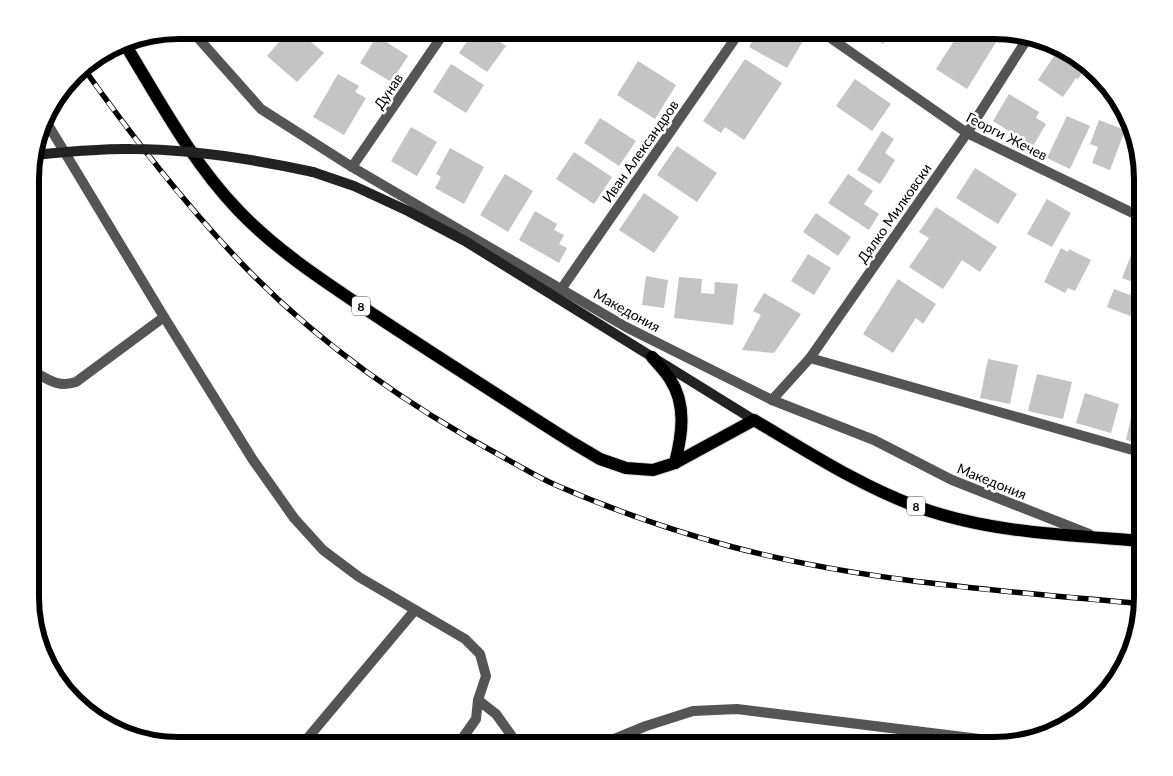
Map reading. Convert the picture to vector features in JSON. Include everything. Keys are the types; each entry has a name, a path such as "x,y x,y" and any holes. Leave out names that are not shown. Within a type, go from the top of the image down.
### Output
{"main road":[{"name":"8","path":"128,49 211,180 238,210 276,246 396,329 600,459 626,468 653,470 675,463 754,420 851,478 918,507 975,523 1027,532 1134,540"},
{"path":"42,153 78,150 131,149 175,151 259,160 313,172 354,186 408,211 465,241 754,420"},
{"path":"652,357 671,380 679,400 683,418 675,463"}],"street":[{"name":"Македония","path":"199,39 261,109 352,167 626,327 772,400 874,440 952,480 1096,537"},
{"name":"Дунав","path":"352,167 440,39"},
{"name":"Иван Александров","path":"562,288 735,39"},
{"name":"Георги Жечев","path":"832,39 967,133 1134,214"},
{"name":"Дялко Милковски","path":"772,400 810,358 967,133 1026,43"},
{"path":"49,126 253,460 294,518 323,550 358,577 465,639 480,654 486,676 478,700 476,719 463,737"},
{"path":"39,374 56,384 67,385 76,382 164,317"},
{"path":"810,358 1134,450"},
{"path":"309,737 415,610"},
{"path":"478,700 496,714 513,737"},
{"path":"619,737 693,711 737,709 963,737"}],"building":[{"path":"281,39 308,39 324,53 297,82 267,56"},
{"path":"375,39 382,39 408,56 391,82 360,63"},
{"path":"469,39 496,39 506,46 487,72 459,53"},
{"path":"754,39 799,39 803,41 787,68 749,47"},
{"path":"877,39 887,39 883,44"},
{"path":"955,39 998,39 967,89 936,69"},
{"path":"1056,53 1084,71 1078,79 1076,78 1063,97 1038,80"},
{"path":"745,59 782,83 744,140 725,127 721,133 703,121"},
{"path":"638,61 676,85 655,119 617,95"},
{"path":"451,64 484,85 466,113 433,92"},
{"path":"338,74 359,86 355,92 366,98 344,135 313,117"},
{"path":"855,79 891,104 872,131 836,106"},
{"path":"1009,94 1039,112 1036,118 1046,124 1033,146 993,121"},
{"path":"1067,116 1090,126 1070,169 1047,158"},
{"path":"600,118 636,141 619,166 584,143"},
{"path":"1099,120 1125,130 1110,170 1092,163 1098,147 1090,144"},
{"path":"411,127 437,142 417,176 391,161"},
{"path":"882,131 894,139 885,153 895,160 880,184 857,170"},
{"path":"677,146 717,173 697,202 657,175"},
{"path":"450,148 484,167 464,204 435,188 441,177 436,174"},
{"path":"574,152 612,177 594,204 556,179"},
{"path":"975,168 1017,194 998,224 956,198"},
{"path":"505,174 533,191 508,232 480,215"},
{"path":"848,174 873,191 864,204 879,214 869,230 828,203"},
{"path":"644,193 679,217 654,253 619,230"},
{"path":"1047,199 1071,213 1052,247 1027,234"},
{"path":"936,207 997,247 980,272 962,260 943,289 909,267 929,238 919,232"},
{"path":"535,211 557,224 554,230 564,235 559,244 567,248 559,263 519,240"},
{"path":"816,213 851,237 838,256 803,232"},
{"path":"1061,248 1068,252 1069,249 1091,260 1075,291 1068,288 1065,293 1044,282"},
{"path":"1134,248 1134,283 1122,278"},
{"path":"808,254 831,268 814,295 791,281"},
{"path":"646,276 668,280 664,308 642,305"},
{"path":"679,277 702,279 701,293 714,294 715,282 738,284 733,325 674,318"},
{"path":"898,279 936,304 923,324 916,318 893,353 863,334"},
{"path":"1134,285 1134,318 1107,307 1114,289 1130,295"},
{"path":"764,293 801,314 774,353 742,350 761,315 753,311"},
{"path":"988,359 1018,365 1010,404 980,398"},
{"path":"1037,374 1072,382 1063,419 1028,411"},
{"path":"1085,393 1119,404 1111,433 1076,423"},
{"path":"1134,404 1134,442 1126,440"}],"railway":[{"path":"87,72 181,196 224,245 275,297 336,349 401,396 468,438 544,480 664,526 729,546 780,558 882,577 934,584 1134,603"}]}
